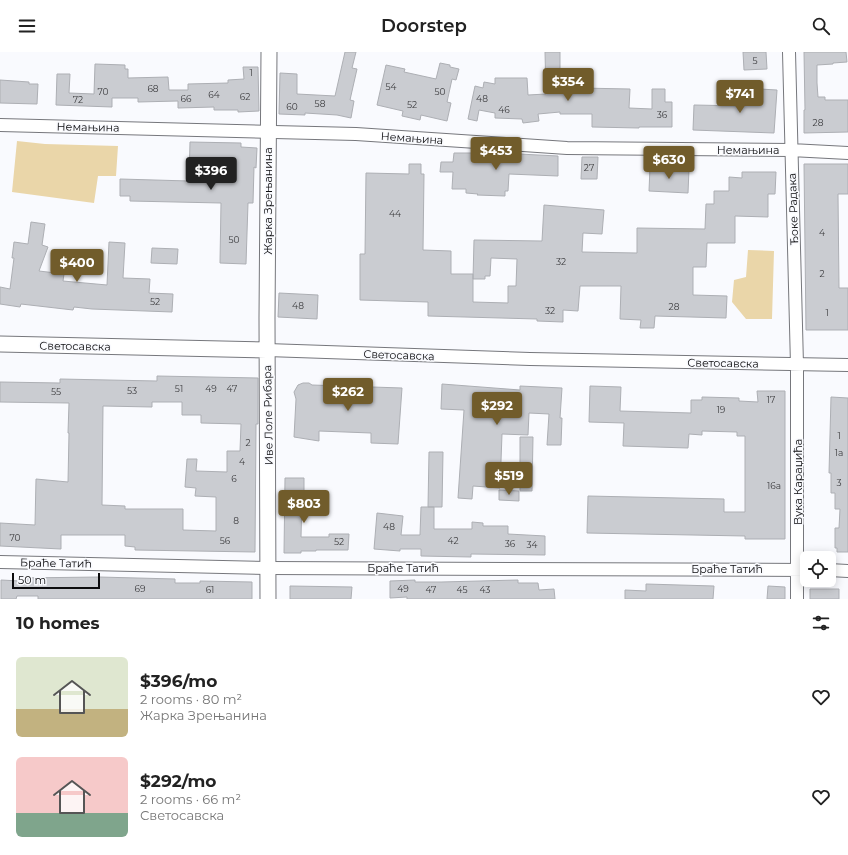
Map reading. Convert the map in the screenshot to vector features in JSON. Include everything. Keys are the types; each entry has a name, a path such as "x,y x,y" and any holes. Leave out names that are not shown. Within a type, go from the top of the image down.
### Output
{"street":[{"name":"Жарка Зрењанина","path":"267,350 269,52"},
{"name":"Ђоке Радака","path":"789,52 797,365"},
{"name":"Немањина","path":"0,124 356,134 567,148 791,150 848,153"},
{"name":"Светосавска","path":"0,344 267,350 530,359 848,365"},
{"name":"Иве Лоле Рибара","path":"267,350 268,599"},
{"name":"Вука Караџића","path":"797,365 802,551"},
{"name":"Браће Татић","path":"0,562 269,568 800,570"},
{"path":"836,570 848,571"},
{"name":"Вука Караџића","path":"797,599 800,582"}],"shaded area":[{"path":"17,141 45,144 118,146 116,176 98,176 94,203 12,192"},
{"path":"748,250 774,251 772,319 746,319 732,302 734,280 746,277"}],"building":[{"path":"345,52 356,52 352,68 357,69 350,100 354,101 351,118 337,115 305,113 305,115 279,114 280,73 297,74 297,94 335,96"},
{"path":"545,52 560,52 560,85 580,85 580,88 630,89 629,108 652,109 652,89 665,89 665,102 672,102 672,127 592,127 592,114 560,114 560,112 538,114 539,121 523,123 522,119 495,118 495,113 479,110 477,121 468,119 475,86 483,88 484,82 495,84 495,78 527,78 528,95 546,94"},
{"path":"743,52 766,52 767,69 744,70"},
{"path":"804,52 846,52 847,62 817,65 817,83 818,97 825,97 825,100 848,100 848,132 804,133"},
{"path":"440,63 459,69 456,80 452,79 447,102 451,103 447,121 421,115 420,120 402,116 403,111 377,105 386,65 405,69 404,72 436,79"},
{"path":"95,64 125,65 125,69 128,69 128,78 168,77 169,90 188,90 188,84 228,83 228,80 244,79 243,67 258,67 259,111 238,112 238,110 214,110 214,107 178,108 178,101 138,102 138,98 112,98 112,107 56,105 57,74 70,74 69,93 94,94"},
{"path":"0,80 38,84 37,104 0,103"},
{"path":"742,88 777,90 774,133 693,130 694,105 742,106"},
{"path":"190,142 241,143 241,147 257,148 256,168 254,167 253,203 248,203 246,264 220,263 221,203 130,201 130,196 120,196 120,179 189,181"},
{"path":"479,152 558,156 558,176 509,174 508,191 505,191 505,196 477,195 478,194 466,193 466,189 452,189 453,172 440,172 441,162 453,162 454,153"},
{"path":"582,157 598,157 597,179 581,179"},
{"path":"409,164 421,164 421,174 424,174 423,250 451,251 451,274 473,274 473,279 474,240 542,241 544,205 604,210 602,234 583,233 582,252 637,253 637,228 705,229 706,204 714,204 714,191 729,191 729,177 742,178 742,172 776,172 775,194 768,194 768,217 735,216 735,243 707,243 706,267 693,267 693,295 727,296 726,318 655,316 654,328 640,328 641,320 620,319 621,286 580,286 578,311 563,310 563,322 537,321 537,319 428,316 428,302 360,300 360,254 365,254 366,173 409,174","holes":["491,258 517,259 516,286 508,286 508,303 473,302 473,279 485,279 485,276 490,276"]},
{"path":"804,164 848,164 848,194 838,194 839,288 848,288 848,330 806,330"},
{"path":"650,167 689,169 688,193 649,191"},
{"path":"31,222 45,224 42,245 48,247 39,271 64,274 63,281 107,285 109,242 125,243 123,278 150,279 149,293 173,294 172,312 74,307 73,310 21,304 20,307 0,304 0,287 10,289 14,258 12,258 14,242 28,244"},
{"path":"152,248 178,249 177,264 151,263"},
{"path":"279,293 318,295 317,319 278,317"},
{"path":"157,376 258,378 258,424 256,424 255,552 135,550 135,547 125,546 125,535 61,535 61,549 0,546 0,523 35,525 36,479 68,482 69,403 0,402 0,382 60,383 60,379 157,381","holes":["152,402 182,402 182,415 201,415 201,423 241,424 240,451 227,451 227,472 196,471 197,459 187,459 185,487 196,488 195,496 216,497 216,531 183,530 183,509 125,509 125,506 102,505 103,406 152,407"]},
{"path":"309,383 312,385 402,388 398,444 371,443 371,433 319,431 319,441 294,437 296,399 294,392 298,385"},
{"path":"442,384 520,390 520,386 562,388 560,418 562,418 561,445 547,445 549,414 529,413 528,435 502,434 500,488 473,486 472,499 458,498 464,410 441,409"},
{"path":"590,386 621,387 620,411 691,413 691,400 702,400 702,397 739,398 739,401 758,402 757,391 785,391 785,539 745,539 745,536 587,533 588,496 724,499 724,512 745,512 745,436 737,436 737,432 702,431 702,435 689,434 688,448 623,446 624,423 589,422"},
{"path":"831,397 848,398 848,552 837,552 837,548 835,548 835,528 839,528 840,509 835,509 835,493 831,493 831,473 829,473"},
{"path":"520,437 533,437 532,491 520,491"},
{"path":"429,452 443,452 442,507 428,507"},
{"path":"285,478 304,478 301,537 329,537 329,534 349,534 348,550 316,550 301,551 301,553 284,553"},
{"path":"499,490 519,491 519,501 499,500"},
{"path":"421,507 434,507 434,529 472,529 472,522 483,523 483,526 508,526 508,534 545,536 545,555 471,554 471,557 421,556 421,549 400,549 400,551 374,549 377,513 403,516 401,535 420,535"},
{"path":"99,577 175,579 175,583 200,583 200,581 252,582 252,599 38,599 38,596 17,596 16,599 1,599 1,580 20,581 20,578"},
{"path":"415,580 415,582 518,580 518,583 538,583 539,590 554,589 555,599 390,598 390,581"},
{"path":"646,584 714,586 713,599 625,599 625,590 646,591"},
{"path":"290,586 352,587 351,599 290,599"},
{"path":"768,586 785,587 785,599 767,599"},
{"path":"810,589 839,589 839,599 810,599"}]}
